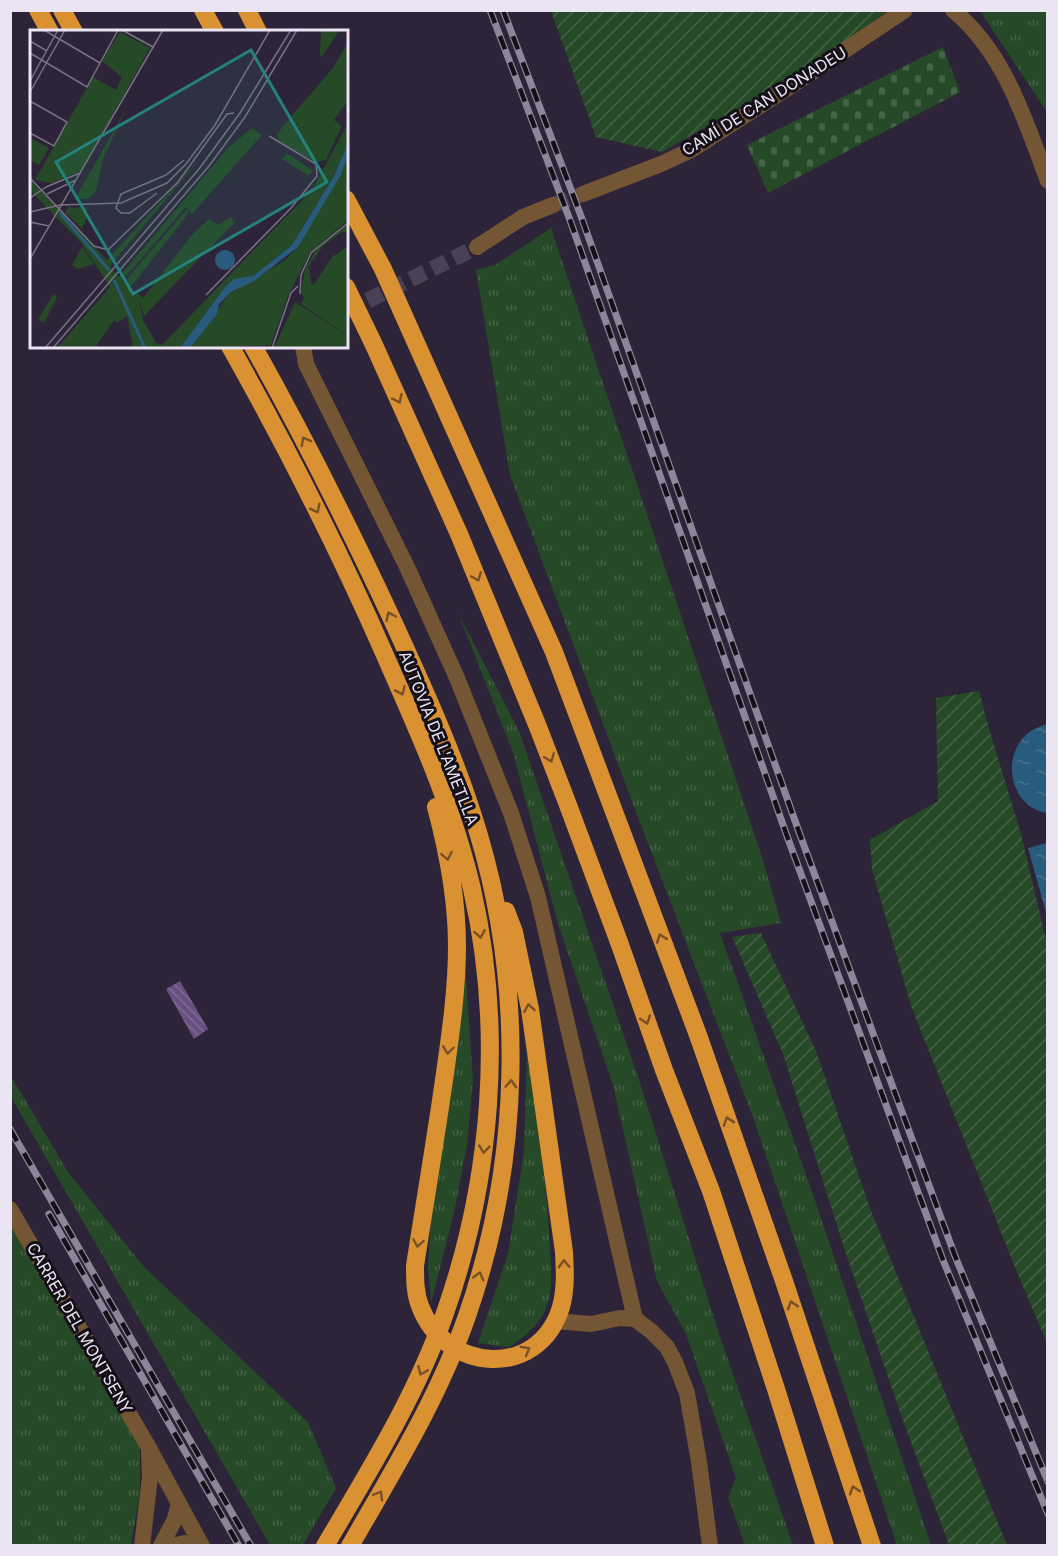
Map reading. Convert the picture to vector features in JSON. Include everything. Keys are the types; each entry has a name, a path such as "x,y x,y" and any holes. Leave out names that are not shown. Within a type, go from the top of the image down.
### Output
{"highway":[{"path":"38,10 49,30"},
{"path":"62,10 73,30"},
{"path":"203,10 214,30"},
{"path":"247,10 257,30"},
{"path":"348,203 383,269 554,652 698,1035 784,1281 872,1545"},
{"path":"348,291 459,534 538,727 711,1191 825,1545"},
{"name":"AUTOVIA DE L'AMETLLA","path":"231,348 333,542 413,718 441,786 458,836 472,890 488,997 489,1104 474,1212 460,1266 444,1316 417,1382 325,1545"},
{"path":"254,348 324,478 391,617 440,727 462,782 514,932 530,1009 564,1252 564,1291 561,1307 551,1328 534,1346 512,1358 487,1360 462,1352 442,1337 426,1318 417,1296 415,1266 451,1030 457,946 456,907 441,824 413,718"},
{"path":"350,1545 426,1413 461,1332 489,1242 500,1187 511,1078 510,1023 506,967 498,913 478,833"}],"street":[{"name":"CAMÍ DE CAN DONADEU","path":"583,194 661,164 690,150 811,74 905,10"},
{"path":"953,10 985,43 1020,104 1047,181"},
{"path":"477,248 523,217 553,205"},
{"path":"303,348 306,364 407,567 457,678 511,813 538,897 635,1319"},
{"name":"CARRER DEL MONTSENY","path":"10,1209 149,1448 202,1545"},
{"path":"555,1321 591,1324 620,1318 635,1319 667,1347 687,1393 710,1545"},
{"path":"143,1537 150,1467 149,1448"},
{"path":"143,1537 151,1512 159,1501 170,1497 179,1502 175,1519 161,1545"},
{"path":"172,1545 186,1543 195,1545"}],"green space":[{"path":"551,11 887,11 818,63 662,152 596,137"},
{"path":"980,11 1047,11 1047,112"},
{"path":"943,47 960,92 768,193 747,145"},
{"path":"551,228 763,860 781,923 720,933 817,1206 931,1545 897,1545 753,1117 510,475 476,270 495,265"},
{"path":"459,615 519,731 639,1080 720,1337 793,1545 745,1545 728,1497 736,1478 686,1334 657,1281 613,1085 558,924 513,752"},
{"path":"979,691 1021,834 1047,944 1047,1343 911,1006 872,869 870,840 938,801 936,698"},
{"path":"761,933 816,1051 871,1211 1007,1545 949,1545 902,1418 844,1248 783,1054 732,937"},
{"path":"465,963 473,1081 467,1145 454,1213 431,1303 428,1266 432,1207"},
{"path":"527,1051 541,1150 551,1284 548,1303 538,1323 509,1347 478,1343 508,1254 524,1151"},
{"path":"11,1076 68,1172 144,1267 308,1422 336,1488 303,1545 270,1545 11,1097"},
{"path":"10,1222 140,1444 140,1491 131,1545 11,1545"}],"water":[{"path":"1047,724 1047,813 1026,803 1014,783 1012,771 1016,748 1023,738 1031,731"},
{"path":"1048,843 1047,916 1028,848"}],"building":[{"path":"180,981 208,1029 194,1039 166,989"}],"tunnel":[{"path":"553,205 583,194"},
{"path":"348,310 477,247"}],"railway":[{"path":"490,10 570,220 787,836 943,1260 1048,1514"},
{"path":"503,10 581,216 799,832 955,1256 1048,1482"},
{"path":"10,1129 251,1546"},
{"path":"49,1214 239,1546"}]}
